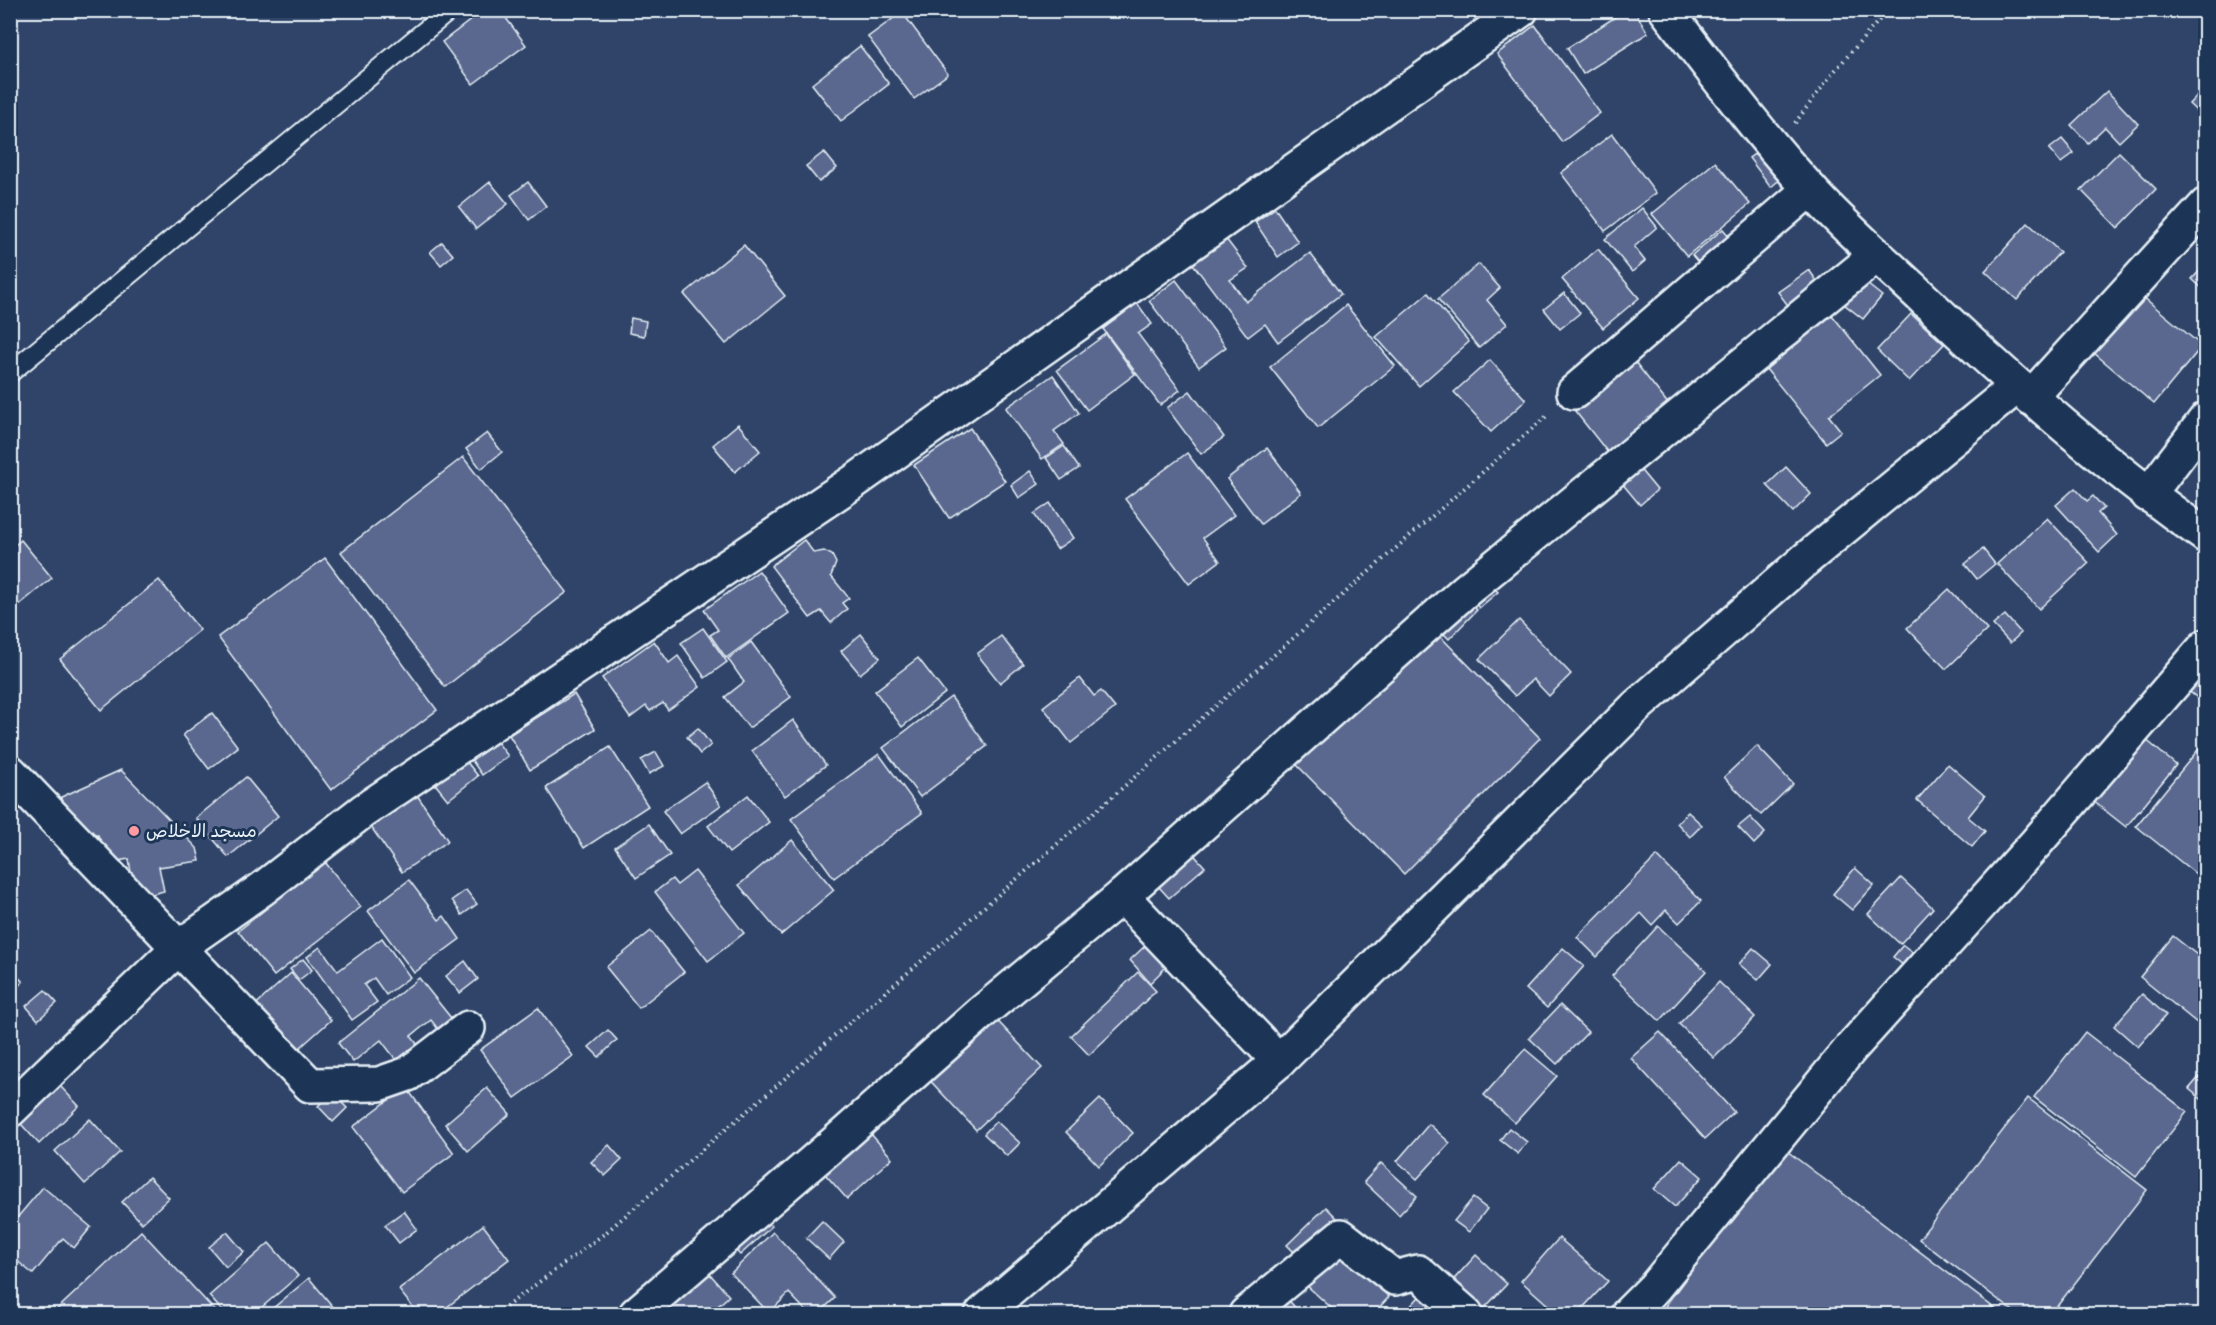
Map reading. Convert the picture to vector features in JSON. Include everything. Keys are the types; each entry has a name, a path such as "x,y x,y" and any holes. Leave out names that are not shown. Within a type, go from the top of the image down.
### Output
{"street":[{"path":"10,1110 179,947 262,889 363,811 855,481 1521,10"},
{"path":"1666,10 1775,150 1810,189 1877,255 2023,392 2148,495 2205,536"},
{"path":"1574,392 1810,189"},
{"path":"982,1314 1279,1061 1637,706 1806,559 2023,392 2205,205"},
{"path":"636,1314 981,1013 1122,897 1466,591 1877,255"},
{"path":"2148,495 2205,419"},
{"path":"1628,1314 1654,1288 1851,1048 2036,843 2205,646"},
{"path":"10,772 310,1084 379,1084 408,1074 468,1028"},
{"path":"1122,897 1279,1061"},
{"path":"1246,1314 1341,1236 1395,1278 1418,1272 1466,1314"}],"lane":[{"path":"10,373 450,10"}],"path":[{"path":"1775,150 1832,74 1888,10"},
{"path":"496,1314 604,1234 1104,804 1574,392"}],"building":[{"path":"484,10 500,10 526,45 473,84 442,42"},
{"path":"1626,10 1634,10 1648,33 1583,74 1567,48"},
{"path":"902,12 948,74 914,99 868,37"},
{"path":"1535,25 1600,113 1562,142 1497,54"},
{"path":"860,46 889,84 841,121 812,84"},
{"path":"2206,86 2206,120 2189,104"},
{"path":"2107,91 2138,124 2119,142 2105,127 2088,143 2071,125"},
{"path":"1612,134 1656,193 1605,231 1561,173"},
{"path":"2062,139 2074,153 2061,163 2049,149"},
{"path":"1761,149 1783,177 1771,187 1749,158"},
{"path":"824,152 837,168 819,182 806,166"},
{"path":"2119,152 2156,189 2118,228 2081,190"},
{"path":"1715,162 1750,204 1687,256 1652,214"},
{"path":"490,182 508,204 476,229 459,207"},
{"path":"528,182 546,206 529,220 511,195"},
{"path":"1275,208 1298,242 1278,257 1255,222"},
{"path":"1642,208 1657,227 1634,247 1645,261 1632,272 1605,239"},
{"path":"2028,223 2060,252 2017,300 1985,271"},
{"path":"1723,229 1734,242 1702,267 1692,255"},
{"path":"1226,239 1248,268 1230,280 1246,302 1310,253 1341,294 1278,342 1265,324 1248,337 1193,264"},
{"path":"442,242 453,255 441,265 430,252"},
{"path":"744,245 785,296 726,344 684,294"},
{"path":"1598,249 1639,298 1603,328 1562,279"},
{"path":"1479,264 1500,288 1487,300 1507,324 1479,348 1438,299"},
{"path":"2206,264 2206,292 2192,279"},
{"path":"1809,270 1825,292 1795,315 1778,292"},
{"path":"1176,280 1226,347 1199,367 1149,301"},
{"path":"1862,280 1882,296 1863,319 1844,304"},
{"path":"1428,293 1469,342 1419,386 1376,337"},
{"path":"1564,293 1580,313 1560,329 1544,309"},
{"path":"2142,296 2202,346 2154,404 2094,353"},
{"path":"1137,303 1152,324 1138,334 1180,390 1160,405 1103,329"},
{"path":"1346,305 1395,366 1318,428 1270,367"},
{"path":"1911,314 1944,344 1909,381 1877,350"},
{"path":"1832,315 1880,375 1829,416 1841,431 1826,443 1766,369"},
{"path":"631,318 646,321 644,336 629,333"},
{"path":"1106,334 1135,374 1087,410 1057,370"},
{"path":"1490,360 1526,400 1491,432 1454,392"},
{"path":"1635,362 1669,405 1609,454 1575,411"},
{"path":"1053,375 1079,413 1054,431 1064,444 1042,459 1006,408"},
{"path":"1190,391 1224,437 1201,454 1167,408"},
{"path":"738,424 760,451 735,472 713,445"},
{"path":"970,428 1005,481 949,518 914,465"},
{"path":"487,433 502,452 481,469 466,449"},
{"path":"1064,446 1079,468 1061,480 1046,458"},
{"path":"1267,448 1301,493 1261,524 1227,479"},
{"path":"1187,453 1234,515 1203,538 1220,561 1189,584 1125,499"},
{"path":"463,457 567,592 445,687 341,552"},
{"path":"1633,461 1657,490 1640,505 1616,476"},
{"path":"1786,467 1811,494 1793,512 1767,485"},
{"path":"1030,471 1039,484 1019,498 1011,485"},
{"path":"2075,488 2087,501 2093,496 2104,508 2098,513 2117,535 2099,552 2056,505"},
{"path":"1050,503 1073,538 1057,549 1034,514"},
{"path":"2047,518 2089,563 2039,609 1997,564"},
{"path":"21,540 52,578 19,605 10,595 10,549"},
{"path":"804,540 814,553 824,551 832,555 836,563 831,576 849,598 842,603 847,609 831,623 821,611 810,618 771,566"},
{"path":"1983,549 1995,564 1977,579 1965,564"},
{"path":"325,558 437,710 331,790 218,637"},
{"path":"759,571 789,613 726,658 710,635 718,630 704,610"},
{"path":"1486,579 1498,592 1479,608 1468,595"},
{"path":"159,580 200,630 101,710 60,659"},
{"path":"1949,589 1987,630 1946,669 1907,628"},
{"path":"1463,596 1477,610 1449,639 1436,626"},
{"path":"2005,615 2021,633 2010,643 1993,625"},
{"path":"1519,620 1571,674 1549,696 1533,679 1515,696 1479,659"},
{"path":"1431,627 1540,738 1404,874 1295,763"},
{"path":"703,628 727,662 705,678 681,643"},
{"path":"861,634 880,658 860,674 841,651"},
{"path":"1001,636 1023,664 1000,683 977,654"},
{"path":"654,641 669,663 678,656 700,687 668,710 663,703 650,711 646,706 630,718 602,678"},
{"path":"751,642 791,697 749,728 725,697 744,682 728,659"},
{"path":"918,658 945,693 902,727 875,691"},
{"path":"2206,666 2206,704 2187,690"},
{"path":"1080,678 1094,696 1101,691 1115,708 1071,743 1043,707"},
{"path":"574,694 595,729 530,770 509,735"},
{"path":"951,697 987,746 920,797 883,748"},
{"path":"212,713 238,747 209,769 183,735"},
{"path":"793,720 826,765 785,796 752,751"},
{"path":"698,728 711,745 700,754 687,737"},
{"path":"491,734 508,756 482,775 466,752"},
{"path":"2144,738 2176,765 2126,827 2093,801"},
{"path":"2206,740 2206,882 2136,826"},
{"path":"1757,746 1793,784 1761,815 1724,777"},
{"path":"610,747 648,806 584,848 546,788"},
{"path":"656,752 664,766 649,774 641,760"},
{"path":"879,754 922,813 834,878 791,819"},
{"path":"462,756 478,776 448,800 432,780"},
{"path":"1948,764 1985,796 1968,817 1985,831 1972,847 1917,800"},
{"name":"مسجد الاخلاص","path":"121,770 197,848 200,861 159,867 164,891 141,897 133,887 129,859 107,863 98,835 89,838 85,825 69,827 59,798"},
{"path":"246,777 278,816 228,857 196,818"},
{"path":"705,782 721,805 680,834 663,811"},
{"path":"417,795 448,841 402,872 371,827"},
{"path":"748,795 769,822 729,853 708,826"},
{"path":"1688,812 1702,825 1690,837 1677,823"},
{"path":"1750,817 1765,833 1754,844 1738,827"},
{"path":"649,824 670,855 636,878 615,847"},
{"path":"792,840 834,890 781,935 739,885"},
{"path":"1185,845 1205,867 1169,898 1149,876"},
{"path":"1657,856 1701,901 1679,923 1666,910 1652,925 1641,913 1597,957 1577,937"},
{"path":"325,862 361,907 274,976 238,931"},
{"path":"1855,868 1874,885 1852,910 1833,894"},
{"path":"695,871 744,933 708,961 655,892 672,879 677,885"},
{"path":"1901,878 1933,908 1900,944 1868,914"},
{"path":"409,880 439,920 444,916 460,939 414,973 368,911"},
{"path":"466,890 477,904 462,915 452,900"},
{"path":"1658,926 1706,971 1660,1021 1612,976"},
{"path":"651,931 684,972 639,1008 606,967"},
{"path":"2173,936 2206,962 2206,1012 2197,1023 2140,977"},
{"path":"382,938 410,977 386,995 374,978 364,985 377,1002 352,1020 307,957 320,947 338,971"},
{"path":"1146,945 1166,967 1150,983 1130,960"},
{"path":"1903,945 1919,957 1909,970 1893,957"},
{"path":"1563,948 1584,966 1547,1008 1526,989"},
{"path":"1753,948 1772,964 1758,980 1739,964"},
{"path":"303,959 312,970 299,980 290,969"},
{"path":"465,961 478,979 460,993 446,976"},
{"path":"10,968 23,982 10,993"},
{"path":"1138,972 1156,991 1089,1055 1071,1036"},
{"path":"291,973 331,1020 293,1054 252,1008"},
{"path":"419,978 451,1018 438,1029 431,1020 411,1036 420,1048 400,1065 381,1040 353,1062 338,1043"},
{"path":"1719,982 1755,1017 1714,1058 1679,1024"},
{"path":"45,990 57,1003 38,1020 26,1006"},
{"path":"2142,994 2166,1015 2138,1047 2114,1026"},
{"path":"1560,1005 1588,1032 1557,1064 1529,1038"},
{"path":"538,1008 573,1056 515,1098 480,1050"},
{"path":"989,1012 1042,1068 976,1130 924,1074"},
{"path":"608,1030 617,1040 599,1057 589,1047"},
{"path":"1660,1032 1734,1112 1705,1139 1631,1058"},
{"path":"2085,1032 2187,1112 2136,1177 2034,1097"},
{"path":"1525,1049 1557,1076 1515,1123 1484,1095"},
{"path":"2206,1069 2206,1103 2189,1089"},
{"path":"60,1086 79,1106 39,1144 21,1124"},
{"path":"406,1087 454,1153 402,1192 353,1127"},
{"path":"487,1088 510,1114 468,1151 445,1124"},
{"path":"332,1093 347,1108 333,1122 318,1106"},
{"path":"2028,1098 2147,1190 2051,1314 2017,1314 1919,1239"},
{"path":"1100,1099 1133,1133 1099,1166 1066,1132"},
{"path":"90,1119 120,1152 85,1184 55,1151"},
{"path":"996,1121 1020,1143 1007,1156 984,1134"},
{"path":"1429,1124 1450,1143 1417,1179 1397,1161"},
{"path":"863,1125 892,1158 847,1199 818,1166"},
{"path":"1509,1128 1527,1142 1518,1154 1500,1140"},
{"path":"609,1145 622,1160 605,1176 591,1162"},
{"path":"1783,1148 2002,1314 1660,1313"},
{"path":"1681,1159 1702,1177 1675,1207 1654,1189"},
{"path":"1381,1163 1417,1196 1399,1215 1364,1182"},
{"path":"149,1177 169,1198 142,1223 122,1202"},
{"path":"43,1187 91,1227 74,1248 63,1238 33,1274 10,1255 10,1226"},
{"path":"1473,1198 1487,1209 1469,1232 1454,1221"},
{"path":"1326,1207 1341,1222 1302,1260 1287,1245"},
{"path":"404,1211 417,1229 399,1243 385,1225"},
{"path":"759,1213 772,1226 740,1255 728,1242"},
{"path":"822,1221 844,1242 829,1259 806,1238"},
{"path":"483,1225 509,1259 438,1314 418,1314 399,1290"},
{"path":"141,1231 218,1314 53,1313"},
{"path":"227,1232 244,1252 226,1267 209,1247"},
{"path":"773,1232 835,1298 818,1314 809,1314 789,1293 769,1313 731,1273"},
{"path":"1559,1238 1608,1281 1577,1314 1558,1314 1521,1281"},
{"path":"269,1243 298,1276 254,1314 225,1314 209,1296"},
{"path":"1336,1248 1389,1297 1373,1314 1338,1314 1304,1283"},
{"path":"1476,1255 1507,1284 1479,1314 1446,1288"},
{"path":"703,1266 729,1296 709,1314 649,1314"},
{"path":"309,1278 339,1314 266,1314"},
{"path":"1426,1289 1455,1314 1416,1314 1409,1308"},
{"path":"1284,1295 1301,1314 1262,1314"},
{"path":"348,1307 354,1314 339,1314"}],"place":[{"name":"مسجد الاخلاص","path":"134,831"}]}
